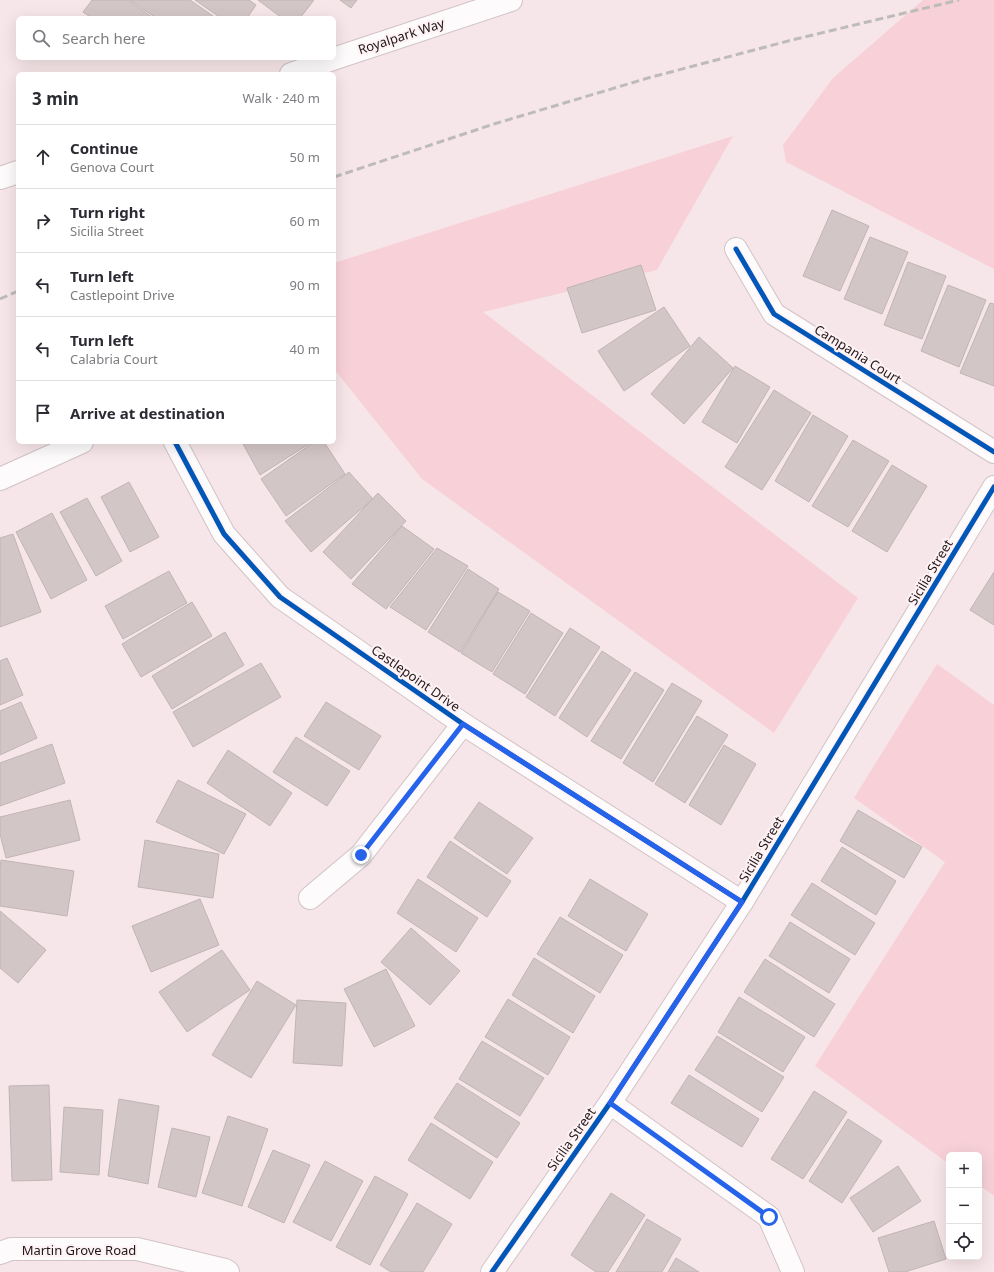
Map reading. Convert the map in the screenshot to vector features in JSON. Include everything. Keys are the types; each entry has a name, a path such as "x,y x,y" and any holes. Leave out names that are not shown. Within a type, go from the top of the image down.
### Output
{"street":[{"name":"Royalpark Way","path":"336,58 511,0"},
{"name":"Royalpark Way","path":"297,72 330,60"},
{"path":"0,178 16,173"},
{"name":"Campania Court","path":"736,249 774,314 994,452"},
{"path":"0,479 78,444"},
{"name":"Castlepoint Drive","path":"177,444 224,534 280,597 463,724 742,902"},
{"name":"Sicilia Street","path":"492,1272 610,1103 742,902 994,487"},
{"path":"310,898 361,855 463,724"},
{"path":"610,1103 769,1217 793,1272"},
{"name":"Martin Grove Road","path":"0,1253 11,1250 137,1249 225,1270 228,1272"}],"shaded area":[{"path":"923,0 994,0 994,269 786,162 783,145 833,78"},
{"path":"733,136 657,270 483,312 858,598 774,733 422,479 336,372 336,262"},
{"path":"937,664 994,705 994,1196 982,1187 982,1152 946,1152 946,1162 815,1066 945,862 854,798"}],"building":[{"path":"92,0 128,0 150,16 89,16 83,12"},
{"path":"130,0 190,0 213,16 153,16"},
{"path":"195,0 249,0 256,5 248,16 218,16"},
{"path":"258,0 314,0 302,16 279,16"},
{"path":"340,0 357,0 351,8"},
{"path":"832,210 869,226 840,291 803,276"},
{"path":"870,237 908,252 882,314 844,299"},
{"path":"908,262 946,276 922,339 884,325"},
{"path":"641,265 656,310 582,333 567,288"},
{"path":"948,285 986,300 959,367 921,351"},
{"path":"990,303 994,304 994,386 960,373"},
{"path":"664,307 690,346 624,391 598,351"},
{"path":"699,337 733,368 684,424 651,394"},
{"path":"735,366 770,387 737,443 702,422"},
{"path":"774,390 811,413 762,490 725,467"},
{"path":"813,415 848,436 809,502 775,481"},
{"path":"853,440 889,461 848,527 812,506"},
{"path":"243,444 309,444 260,475"},
{"path":"311,444 325,444 345,474 286,516 261,479"},
{"path":"892,465 927,486 887,552 852,531"},
{"path":"349,472 373,499 311,552 285,521"},
{"path":"129,482 159,537 130,552 101,497"},
{"path":"378,493 406,521 351,579 323,552"},
{"path":"87,498 122,561 96,576 60,512"},
{"path":"52,513 87,580 51,599 16,532"},
{"path":"402,526 434,549 386,609 352,584"},
{"path":"13,534 41,612 0,627 0,538"},
{"path":"437,548 468,566 426,630 390,607"},
{"path":"468,569 499,589 460,652 428,632"},
{"path":"169,571 187,603 123,639 105,606"},
{"path":"994,572 994,625 970,610"},
{"path":"498,592 530,611 492,672 461,653"},
{"path":"192,602 212,636 141,677 122,644"},
{"path":"531,613 563,633 525,694 493,674"},
{"path":"570,628 600,647 555,716 526,697"},
{"path":"225,632 244,665 172,709 152,676"},
{"path":"602,651 631,670 587,737 559,718"},
{"path":"7,658 23,695 0,705 0,661"},
{"path":"261,663 281,697 193,747 173,712"},
{"path":"635,672 664,690 621,759 591,741"},
{"path":"672,683 702,701 653,782 623,763"},
{"path":"21,702 37,738 0,755 0,711"},
{"path":"326,702 381,736 359,770 304,736"},
{"path":"697,716 728,735 685,803 655,784"},
{"path":"296,737 350,771 327,806 273,772"},
{"path":"52,744 65,783 0,806 0,763"},
{"path":"724,745 756,764 721,825 689,805"},
{"path":"228,750 292,793 270,826 207,783"},
{"path":"178,780 246,814 224,854 156,822"},
{"path":"70,800 80,840 6,858 0,834 0,817"},
{"path":"479,802 533,838 507,874 454,838"},
{"path":"858,810 922,847 904,878 840,841"},
{"path":"145,840 219,854 213,898 138,887"},
{"path":"450,841 511,881 487,917 427,877"},
{"path":"842,847 896,881 876,915 821,881"},
{"path":"1,860 74,871 67,916 0,906"},
{"path":"418,879 478,918 456,952 397,913"},
{"path":"590,879 648,914 626,951 568,916"},
{"path":"812,883 875,923 855,955 791,915"},
{"path":"200,899 219,945 151,972 132,926"},
{"path":"0,911 46,950 18,983 0,968"},
{"path":"560,917 623,955 600,993 537,954"},
{"path":"790,922 850,959 829,993 769,956"},
{"path":"411,928 460,971 430,1005 381,962"},
{"path":"222,950 250,990 187,1032 159,992"},
{"path":"534,958 595,996 573,1033 512,995"},
{"path":"765,959 835,1004 814,1037 744,992"},
{"path":"386,969 415,1026 374,1047 344,989"},
{"path":"257,981 296,1005 251,1078 212,1055"},
{"path":"739,997 805,1037 783,1072 718,1032"},
{"path":"508,999 570,1037 548,1075 485,1037"},
{"path":"297,1000 346,1003 342,1066 293,1063"},
{"path":"717,1036 784,1077 762,1112 695,1070"},
{"path":"482,1041 544,1078 520,1116 459,1079"},
{"path":"689,1075 759,1119 742,1147 671,1103"},
{"path":"457,1083 520,1123 497,1158 434,1118"},
{"path":"49,1085 52,1180 12,1181 9,1086"},
{"path":"814,1091 847,1112 803,1179 771,1159"},
{"path":"119,1099 159,1106 148,1184 108,1176"},
{"path":"64,1107 103,1110 99,1175 60,1172"},
{"path":"228,1116 268,1129 242,1206 202,1193"},
{"path":"848,1119 882,1141 842,1203 809,1181"},
{"path":"431,1123 493,1162 470,1199 408,1160"},
{"path":"172,1128 210,1137 196,1197 158,1187"},
{"path":"273,1150 310,1165 284,1223 248,1207"},
{"path":"325,1161 363,1181 331,1241 293,1222"},
{"path":"898,1166 921,1201 873,1232 850,1198"},
{"path":"375,1176 408,1194 370,1265 336,1247"},
{"path":"611,1193 645,1215 608,1272 596,1272 571,1255"},
{"path":"417,1203 452,1224 423,1272 391,1272 380,1265"},
{"path":"647,1219 681,1239 662,1272 616,1272"},
{"path":"934,1221 946,1259 905,1272 889,1272 878,1238"},
{"path":"676,1258 699,1272 668,1272"}],"railway":[{"path":"336,176 494,124 648,78 792,40 959,0"},
{"path":"0,299 16,292"}],"cycle path":[{"path":"736,249 774,314 994,452"},
{"path":"176,444 224,534 280,597 463,724 742,902"},
{"path":"492,1272 610,1103 742,902 994,487"}],"route":[{"path":"361,855 463,724 742,902 610,1103 769,1217"}]}
